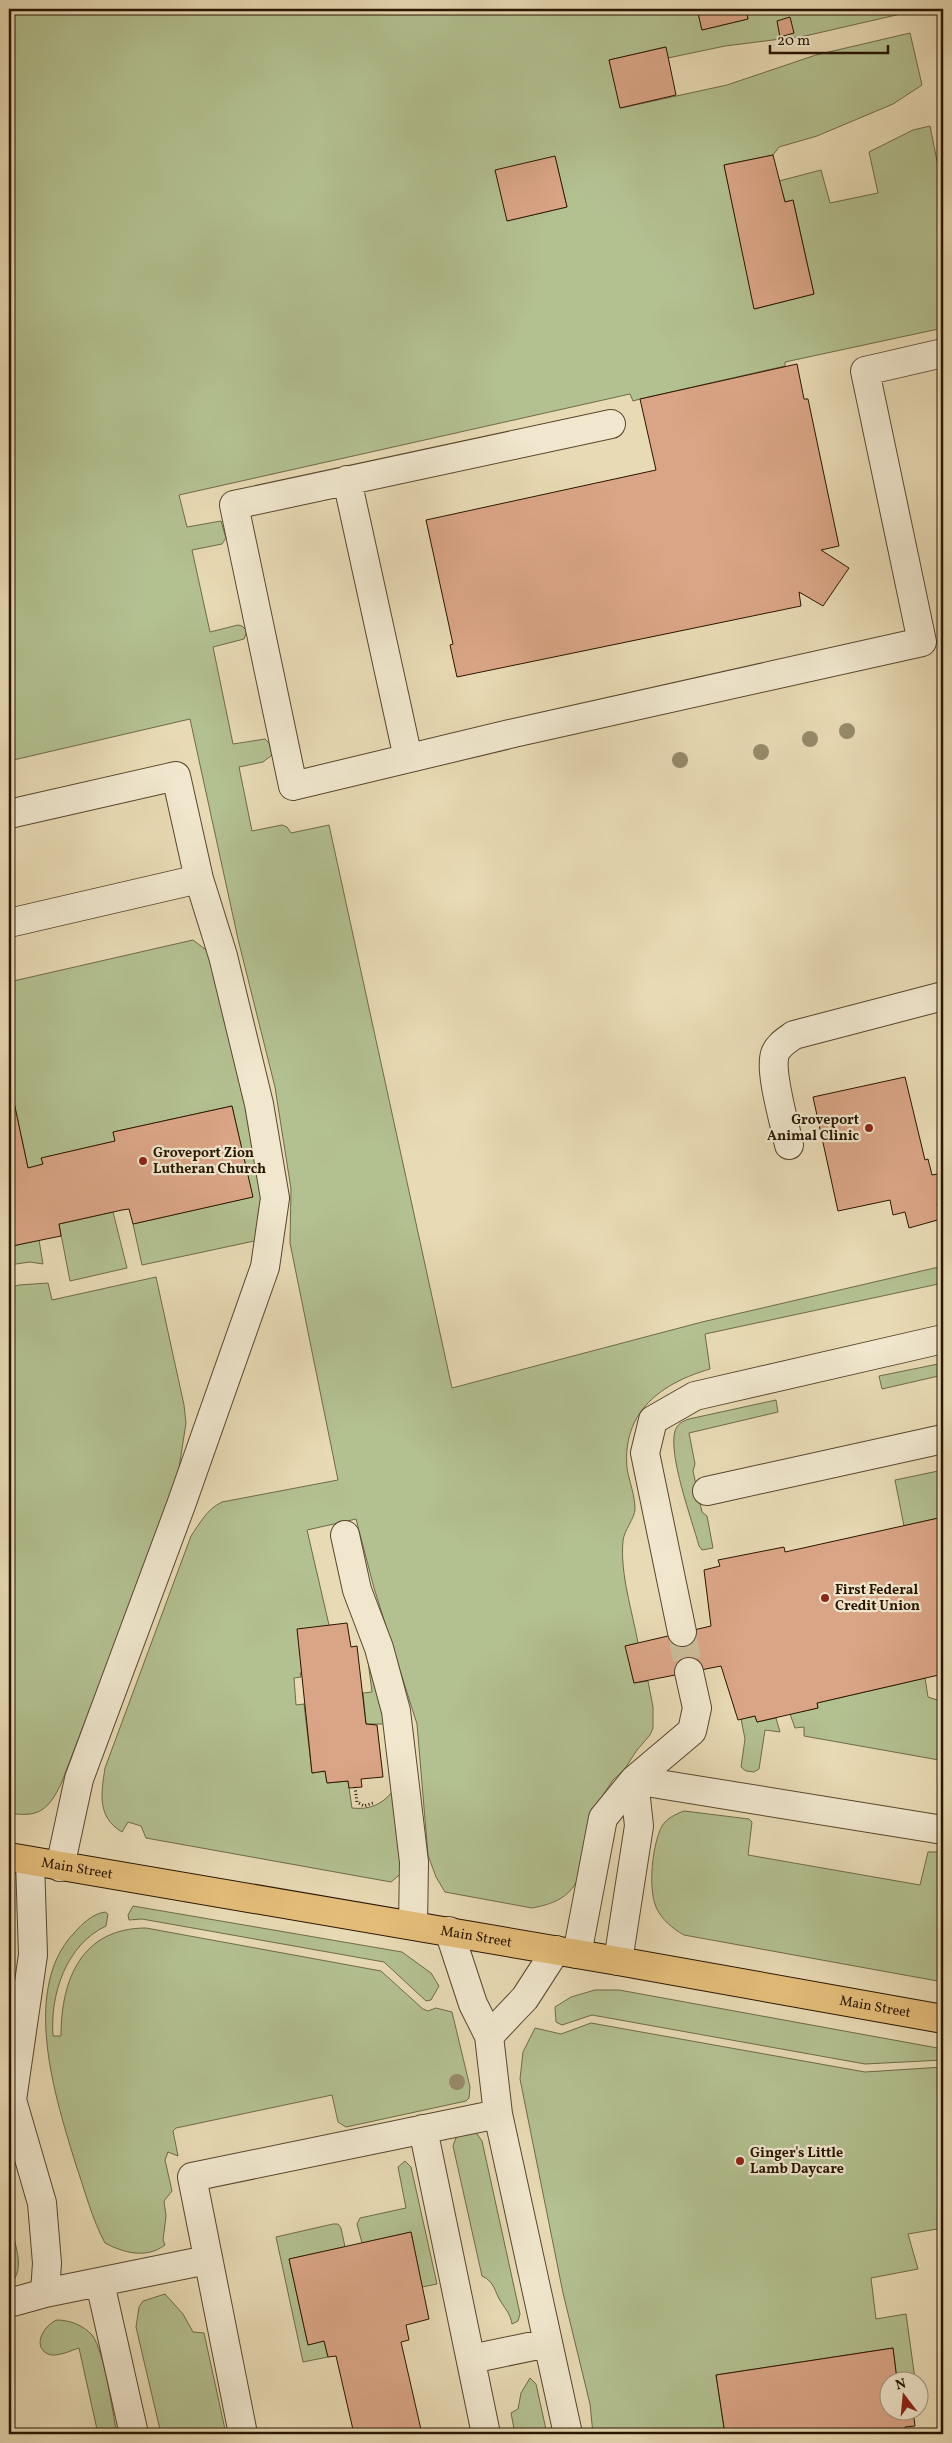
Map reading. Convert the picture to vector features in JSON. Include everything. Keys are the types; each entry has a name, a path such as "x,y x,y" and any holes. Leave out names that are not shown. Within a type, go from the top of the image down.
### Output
{"main road":[{"name":"Main Street","path":"19,1859 413,1925 943,2019"}],"lane":[{"path":"611,424 234,505 293,786 408,758 922,642 864,371 943,353"},
{"path":"347,480 408,758"},
{"path":"9,814 176,776 199,879 223,956 259,1104 274,1198 265,1267 181,1505 79,1779 60,1867"},
{"path":"9,923 199,879"},
{"path":"789,1145 773,1071 775,1054 781,1044 794,1034 943,996"},
{"path":"682,1632 645,1453 653,1420 695,1396 943,1339"},
{"path":"707,1491 943,1439"},
{"path":"345,1535 357,1590 379,1648 396,1711 414,1862 413,1925"},
{"path":"489,2036 567,1952 603,1818 634,1780 692,1731 697,1708 689,1672"},
{"path":"634,1780 943,1830"},
{"path":"618,1961 640,1826 634,1780"},
{"path":"9,1892 19,1859"},
{"path":"19,1859 33,1954 10,2100 42,2203 47,2253 45,2293"},
{"path":"449,1932 473,2004 489,2036 498,2114 568,2434"},
{"path":"243,2434 192,2177 498,2114"},
{"path":"423,2129 486,2434"},
{"path":"9,2303 45,2293 207,2260"},
{"path":"100,2283 134,2434"},
{"path":"471,2359 548,2343"}],"green space":[{"path":"9,9 697,9 702,30 748,19 746,9 904,9 905,13 805,36 725,46 668,58 665,47 609,60 621,108 727,85 816,55 910,33 922,85 893,104 817,136 779,147 773,155 724,165 755,309 814,294 793,200 785,202 779,181 821,170 830,203 878,193 869,152 913,130 930,126 943,191 943,328 785,362 785,366 633,401 630,394 179,495 187,527 221,521 226,538 222,544 192,550 210,632 238,625 247,631 244,639 213,647 233,744 265,739 269,743 272,755 263,762 239,767 252,831 282,825 287,827 291,833 329,825 452,1388 702,1322 943,1266 943,1283 705,1334 710,1369 676,1382 661,1391 638,1415 631,1430 627,1448 627,1468 635,1509 623,1541 623,1566 638,1643 626,1646 634,1683 648,1681 653,1707 653,1728 650,1735 624,1770 613,1780 597,1804 578,1879 574,1886 559,1900 532,1908 445,1892 436,1877 428,1855 417,1724 374,1588 356,1519 307,1530 329,1625 303,1673 300,1673 301,1677 294,1678 296,1705 304,1704 312,1773 325,1771 327,1783 348,1781 352,1808 374,1806 392,1792 403,1872 391,1882 146,1838 141,1826 128,1822 122,1832 108,1819 102,1796 105,1768 191,1536 201,1521 212,1508 222,1502 338,1480 290,1243 291,1189 275,1087 238,939 190,719 9,761","holes":["555,157 567,207 507,221"]},
{"path":"193,940 209,952 265,1185 259,1240 142,1265 133,1224 252,1197 232,1106 113,1132 115,1141 42,1158 43,1164 28,1168 9,1079 9,982"},
{"path":"113,1212 127,1268 70,1281 59,1224"},
{"path":"9,1230 13,1246 39,1240 43,1264 30,1262 9,1265"},
{"path":"156,1277 184,1405 186,1423 179,1468 165,1513 61,1784 52,1800 41,1810 28,1814 9,1813 9,1288 19,1285 48,1283 52,1300"},
{"path":"943,1363 943,1375 882,1389 879,1376"},
{"path":"776,1400 778,1412 689,1433 695,1464 693,1471 702,1512 707,1516 713,1548 702,1550 686,1505 678,1471 674,1442 677,1426 689,1419"},
{"path":"943,1470 943,1517 904,1526 895,1480"},
{"path":"368,1661 392,1724 366,1724 363,1693 372,1692"},
{"path":"925,1678 928,1697 943,1702 943,1737 939,1760 804,1736 804,1727 795,1728 790,1714 818,1708 817,1703"},
{"path":"755,1716 757,1722 776,1718 780,1732 765,1730 759,1769 754,1772 746,1771 741,1767 745,1739 741,1719"},
{"path":"684,1811 749,1819 752,1822 748,1855 920,1885 928,1852 943,1852 943,1982 680,1933 661,1916 656,1907 652,1889 652,1866 662,1826 669,1819"},
{"path":"133,1906 402,1952 431,1973 439,1986 431,2000 426,2001 384,1962 142,1919 129,1920 128,1915"},
{"path":"105,1912 108,1914 106,1926 92,1934 80,1945 63,1972 54,2004 53,2036 61,2036 65,1995 71,1977 91,1947 106,1937 124,1930 146,1928 381,1971 423,2009 428,2011 436,2008 452,2012 470,2087 469,2098 466,2101 346,2127 338,2122 332,2095 176,2128 173,2131 178,2156 168,2152 165,2160 172,2191 164,2201 166,2216 163,2240 165,2245 150,2252 135,2253 120,2250 105,2243 96,2224 76,2165 52,2078 47,2046 46,2014 49,1984 58,1957 80,1926 92,1917"},
{"path":"595,1990 619,1990 943,2049 943,2060 865,2064 592,2015 562,2025 556,2022 555,2007 571,1997"},
{"name":"Ginger's Little Lamb Daycare","path":"591,2023 865,2072 943,2067 943,2228 908,2234 918,2269 871,2278 876,2319 906,2314 914,2370 896,2370 893,2348 716,2375 725,2434 593,2434 590,2404 563,2293 520,2079 523,2052 535,2028 561,2034"},
{"path":"475,2131 482,2141 520,2314 518,2321 512,2324 492,2284 482,2276 453,2146 457,2135"},
{"path":"405,2161 411,2167 437,2284 422,2287 411,2232 362,2243 357,2224 360,2218 406,2208 398,2167"},
{"path":"9,2221 18,2254 18,2271 15,2278 9,2284"},
{"path":"338,2224 341,2228 345,2247 289,2259 308,2345 324,2341 328,2357 303,2362 276,2237"},
{"path":"165,2294 183,2314 193,2332 204,2333 226,2434 161,2434 136,2327 139,2307 143,2301"},
{"path":"57,2320 71,2322 80,2326 92,2335 97,2343 108,2382 117,2434 98,2434 79,2348 51,2355 43,2350 40,2341 44,2330"},
{"path":"530,2378 536,2384 547,2434 515,2434 511,2413 518,2409 521,2393"}],"building":[{"path":"697,9 746,9 748,19 702,30"},
{"path":"790,17 794,33 780,37 777,21"},
{"path":"666,47 676,95 620,108 609,60"},
{"path":"773,155 785,202 793,200 814,294 754,309 724,165"},
{"path":"555,156 567,207 507,221 495,170"},
{"path":"797,364 804,399 808,399 839,546 821,550 849,568 823,606 799,592 801,606 457,677 450,645 453,644 426,520 656,470 640,399"},
{"name":"Groveport Animal Clinic","path":"905,1077 925,1160 928,1159 932,1175 943,1173 943,1203 937,1204 941,1219 909,1228 905,1212 893,1215 890,1200 838,1211 813,1097"},
{"name":"Groveport Zion Lutheran Church","path":"9,1079 28,1168 43,1164 41,1158 115,1141 113,1132 232,1106 253,1197 133,1224 129,1209 122,1210 59,1224 61,1236 12,1246 9,1230"},
{"name":"First Federal Credit Union","path":"943,1517 943,1674 817,1703 818,1708 757,1722 755,1716 738,1720 721,1666 634,1683 625,1646 711,1626 704,1570 720,1566 718,1560 784,1547 785,1552"},
{"path":"347,1623 351,1647 357,1646 366,1724 377,1725 383,1777 361,1779 362,1787 349,1788 348,1781 327,1783 325,1771 312,1773 297,1629"},
{"path":"411,2232 429,2319 406,2325 409,2340 401,2342 422,2434 354,2434 336,2356 328,2357 324,2341 308,2345 289,2259"},
{"path":"893,2348 896,2370 880,2370 880,2420 914,2420 915,2426 905,2427 906,2434 725,2434 716,2375"}],"tunnel":[{"path":"682,1632 689,1672"}],"place":[{"name":"Groveport Animal Clinic","path":"869,1128"},
{"name":"Groveport Zion Lutheran Church","path":"143,1161"},
{"name":"First Federal Credit Union","path":"825,1598"},
{"name":"Ginger's Little Lamb Daycare","path":"740,2161"}]}
